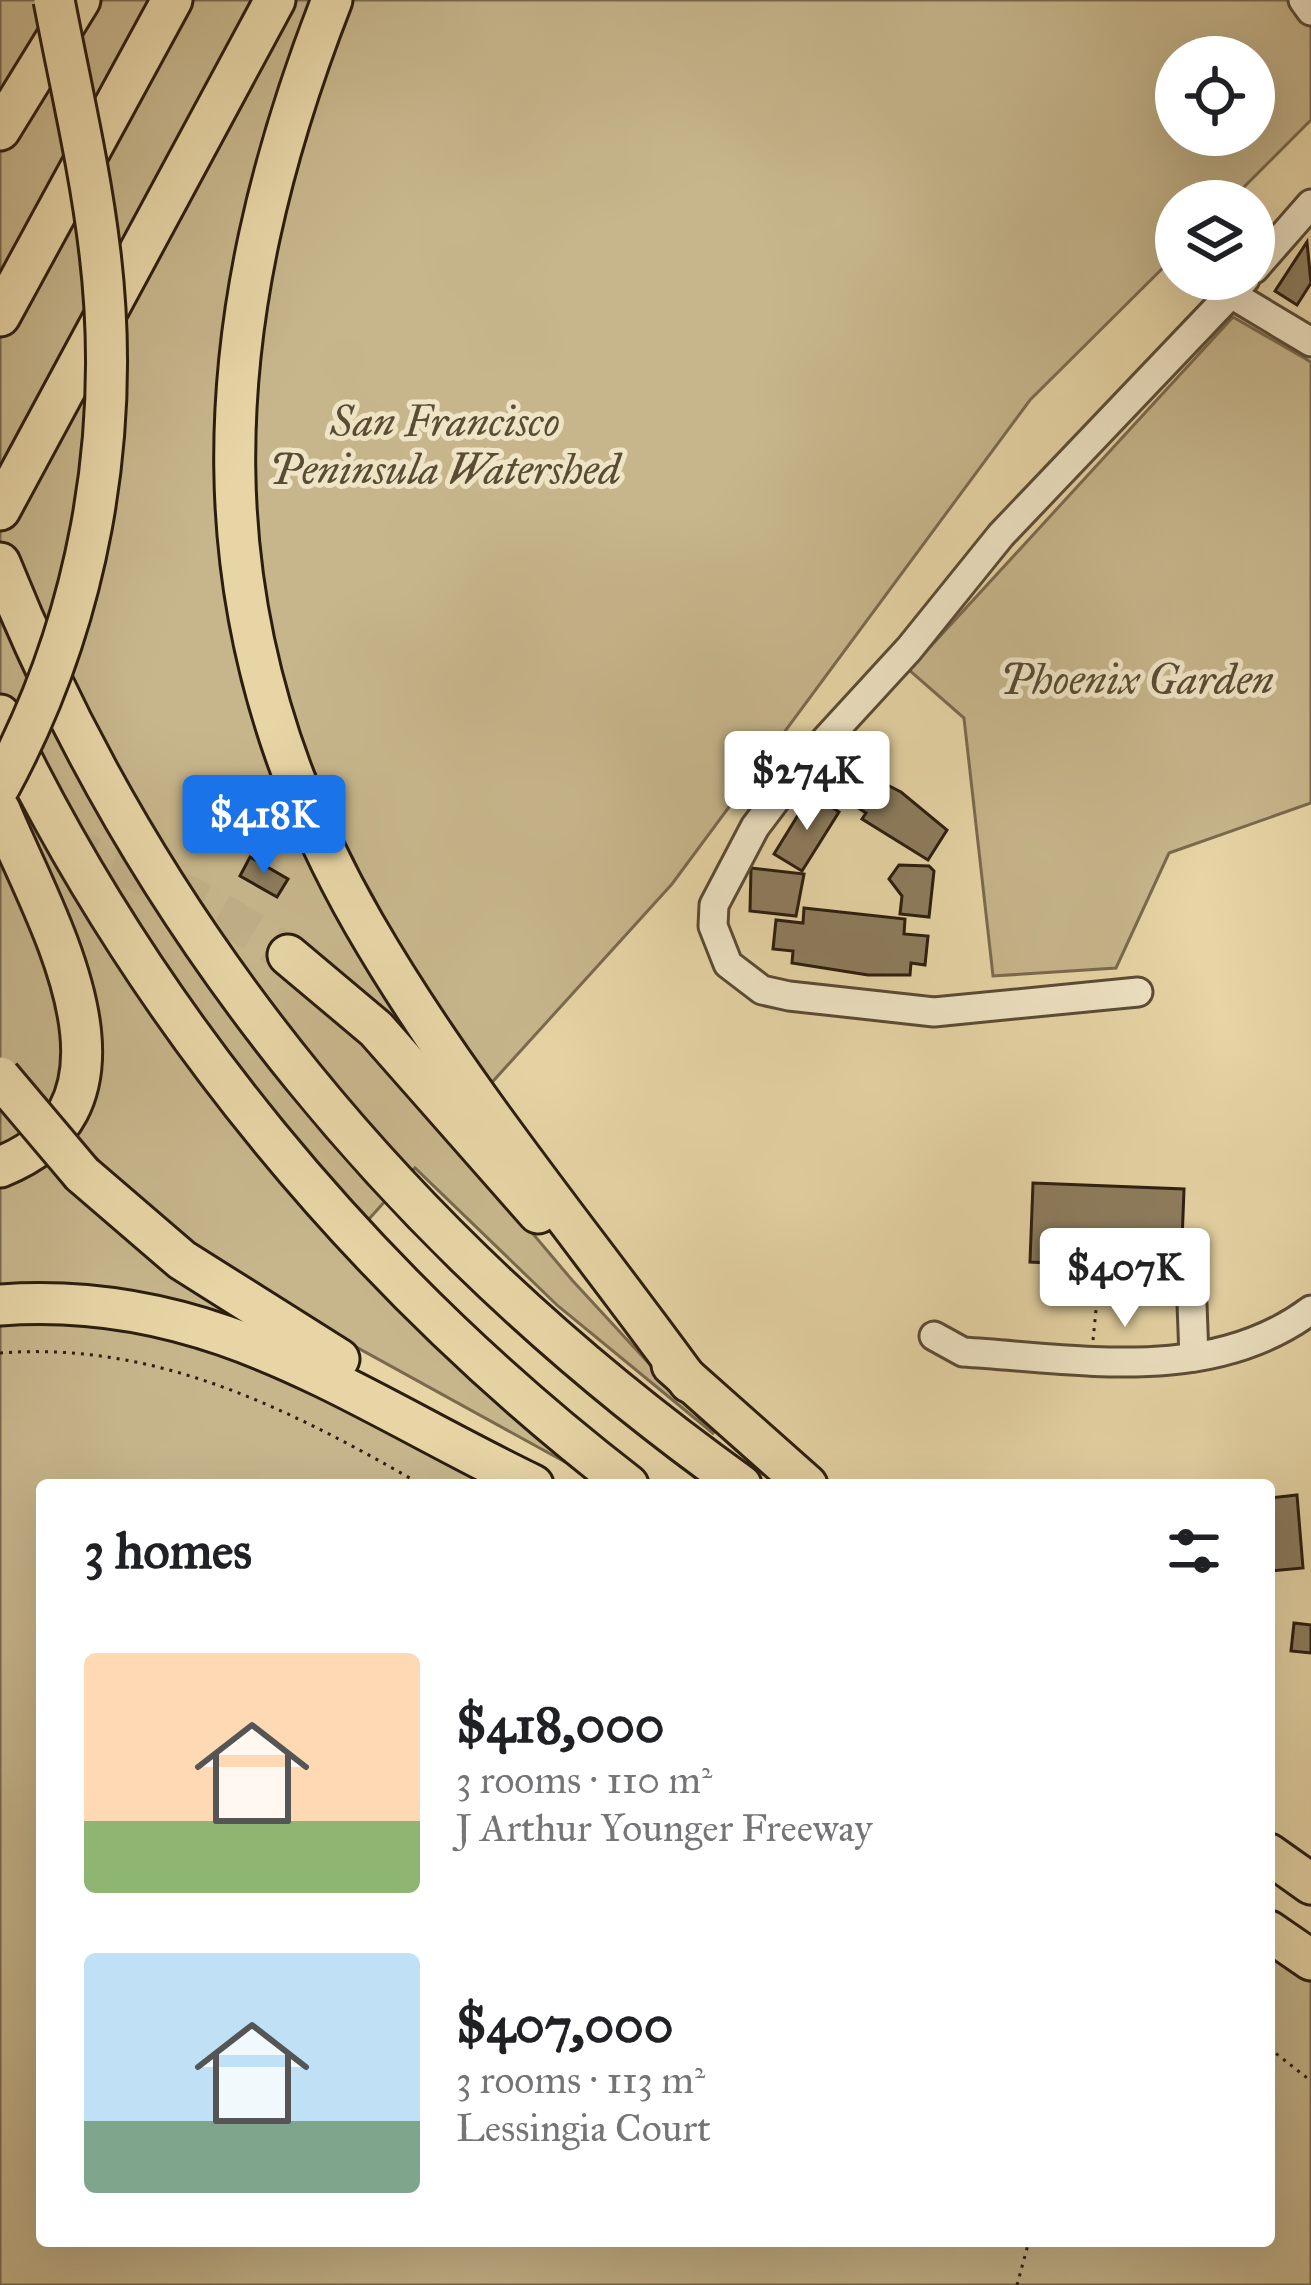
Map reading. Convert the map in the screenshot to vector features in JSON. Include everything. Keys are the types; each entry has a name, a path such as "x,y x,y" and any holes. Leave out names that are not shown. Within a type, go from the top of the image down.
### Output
{"highway":[{"path":"0,786 38,708 72,612 95,511 105,424 107,338 100,250 54,0"},
{"path":"2,126 80,0"},
{"path":"0,316 172,0"},
{"path":"0,509 275,0"},
{"path":"332,0 268,185 240,330 236,506 263,681 304,804 372,937 689,1382"},
{"path":"0,563 55,688 143,852 235,992 310,1091 393,1186 512,1303 640,1411 733,1479"},
{"path":"0,715 109,915 242,1105 339,1218 428,1310 512,1389 621,1479"},
{"path":"0,809 72,988 85,1040 81,1077 60,1124 31,1152 0,1167"},
{"path":"288,955 404,1059 689,1382 800,1479"},
{"path":"0,1077 82,1174 209,1280 542,1479"},
{"path":"0,1305 107,1305 213,1328 521,1479"},
{"path":"1275,1858 1311,1884"},
{"path":"1275,1935 1311,1960"}],"street":[{"path":"1303,0 1311,11"},
{"path":"1275,245 1311,204"},
{"path":"1138,992 934,1012 775,993 742,979 728,964 713,926 714,905 755,827 798,770 909,649 1001,535 1225,300"},
{"path":"1256,300 1311,342"},
{"path":"1192,1304 1194,1357"},
{"path":"934,1336 963,1352 1126,1362 1194,1357 1265,1339 1311,1310"}],"path":[{"path":"1094,1327 1097,1300"},
{"path":"0,1353 83,1352 188,1372 285,1412 411,1479"},
{"path":"1275,2053 1311,2081"},
{"path":"1017,2285 1026,2247"}],"green space":[{"name":"San Francisco Peninsula Watershed","path":"0,0 1311,0 1311,120 1275,156 1251,180 1155,180 1155,276 1030,400 672,884 447,1132 572,1280 714,1434 558,1306 415,1168 341,1250 427,1337 585,1473 287,1309 255,1344 521,1479 36,1479 36,2247 1275,2247 1275,1936 1311,1961 1311,2285 0,2285"},
{"name":"Phoenix Garden","path":"1233,317 1311,362 1311,803 1169,853 1116,968 993,976 964,718 909,670"}],"building":[{"path":"1307,242 1311,283 1297,305 1275,291"},
{"path":"850,766 901,792 947,830 928,860 862,819 866,813 834,792"},
{"path":"811,794 839,812 802,871 774,854"},
{"path":"250,857 288,879 277,897 240,876"},
{"path":"899,865 929,866 934,871 929,917 900,914 902,896 889,879"},
{"path":"751,868 804,874 796,916 750,911"},
{"path":"804,908 905,919 904,934 928,936 925,965 911,963 910,975 868,975 792,963 793,951 773,949 776,920 803,923"},
{"path":"1033,1183 1184,1189 1181,1269 1030,1262"},
{"path":"1297,1495 1303,1568 1275,1570 1275,1497"},
{"path":"1294,1623 1311,1625 1311,1653 1291,1651"}],"tunnel":[{"path":"0,830 150,878 288,955"}]}
